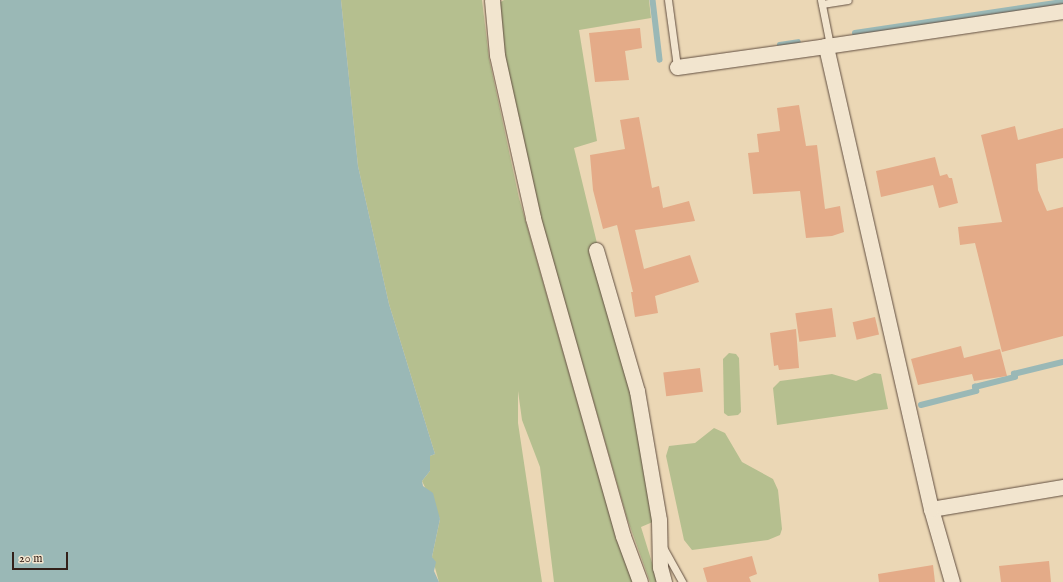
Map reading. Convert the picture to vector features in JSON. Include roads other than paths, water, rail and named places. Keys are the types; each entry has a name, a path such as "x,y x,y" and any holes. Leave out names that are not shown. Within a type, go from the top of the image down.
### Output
{"street":[{"path":"492,0 497,55 533,218 623,536 640,582"},
{"path":"676,67 1063,11"},
{"path":"828,46 931,509 952,582"},
{"path":"596,250 637,391 660,520 660,567 664,582"},
{"path":"931,509 1063,487"}],"lane":[{"path":"668,0 676,67"},
{"path":"828,46 822,2 848,0"},
{"path":"660,541 682,582"}],"water":[{"path":"0,0 341,0 358,166 389,304 435,454 430,456 430,471 422,481 423,486 433,493 440,519 432,557 436,562 434,571 439,582 0,582"}],"waterway":[{"path":"653,0 660,60"},
{"path":"855,33 1063,2"},
{"path":"780,45 798,42"},
{"path":"921,405 976,391 975,387 1015,377 1014,374 1063,362"}]}
